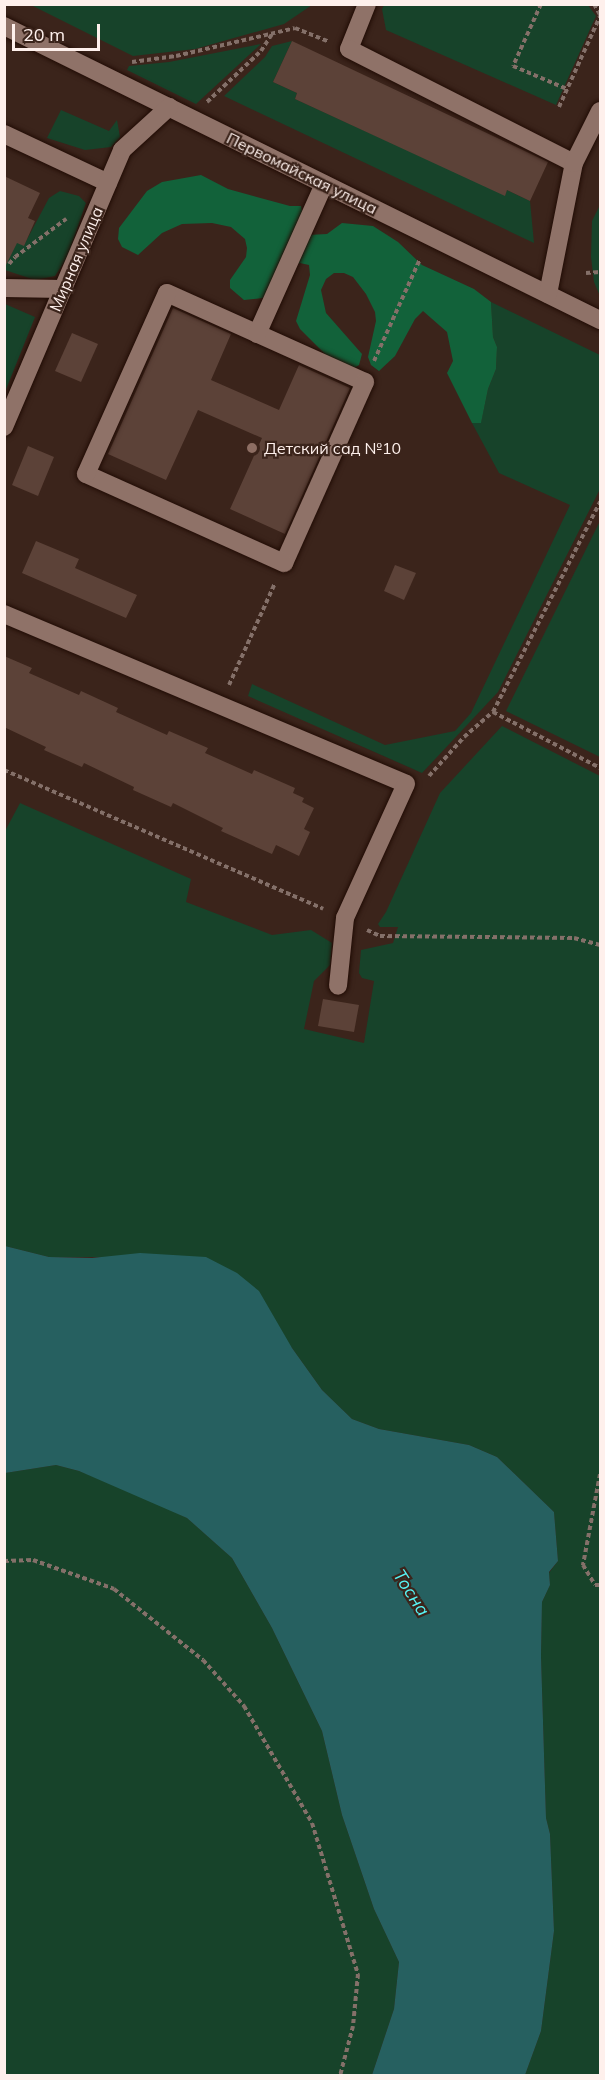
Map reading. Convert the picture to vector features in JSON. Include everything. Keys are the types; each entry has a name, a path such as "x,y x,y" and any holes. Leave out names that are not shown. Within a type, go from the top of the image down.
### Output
{"street":[{"path":"368,4 349,49 574,163"},
{"name":"Первомайская улица","path":"4,26 600,320"},
{"name":"Мирная улица","path":"4,427 122,150 169,107"},
{"path":"548,294 574,163 600,111"},
{"path":"4,134 108,183"},
{"path":"257,334 324,184"},
{"path":"4,279 24,287"},
{"path":"4,288 63,289"},
{"path":"167,293 365,382 284,563 86,474 167,293"},
{"path":"4,614 406,784 345,918 338,986"}],"path":[{"path":"541,4 513,66 567,89"},
{"path":"559,107 600,15 594,4"},
{"path":"90,69 176,56 295,28 349,49"},
{"path":"189,117 261,51 273,33"},
{"path":"4,270 15,256 69,217"},
{"path":"365,382 430,236"},
{"path":"586,273 600,272"},
{"path":"600,502 493,712 600,768"},
{"path":"220,706 284,563"},
{"path":"4,770 345,918 380,936 574,938 600,945"},
{"path":"600,1474 583,1565 596,1585 600,1585"},
{"path":"4,1561 33,1560 114,1589 203,1660 244,1706 312,1823 358,1974 353,2026 340,2076"}],"green space":[{"path":"31,5 312,5 284,24 195,49 133,56"},
{"path":"384,5 588,5 596,16 556,105 386,30 382,9"},
{"path":"292,41 273,82 297,93 295,99 505,195 507,190 530,201 534,243 224,96 265,57 272,46"},
{"path":"261,44 196,104 127,70 129,66 169,62"},
{"path":"61,110 109,131 117,120 120,137 111,147 85,150 47,138"},
{"path":"201,175 228,189 290,206 301,206 308,235 327,234 342,223 373,226 398,242 422,265 474,289 491,302 493,337 497,347 496,369 488,389 481,423 472,423 447,373 453,361 447,332 423,311 415,319 395,356 379,371 371,365 368,357 376,321 375,312 366,294 353,277 344,273 334,273 326,279 321,290 326,313 362,354 359,365 351,370 327,356 300,329 296,321 310,275 309,265 300,263 288,267 271,292 263,298 244,300 230,288 230,280 246,257 247,248 245,239 231,227 212,223 182,224 162,233 138,255 122,247 118,239 119,228 147,191 162,182"},
{"path":"60,191 79,196 86,203 67,258 55,276 35,280 5,270 5,242 10,240 24,245 49,198"},
{"path":"600,205 600,296 594,282 591,257 592,221"},
{"path":"491,302 600,355 600,489 498,692 422,773 248,696 252,684 385,745 455,731 471,713 570,505 499,473 472,423 481,422 488,389 496,369 497,347 493,337"},
{"path":"5,304 35,317 5,392"},
{"path":"600,521 600,757 506,711"},
{"path":"502,726 600,776 600,2075 525,2075 541,2031 554,1931 550,1834 546,1818 541,1656 542,1602 550,1585 549,1573 558,1561 554,1512 497,1457 469,1445 379,1429 352,1419 322,1390 292,1348 206,1257 49,1257 5,1246 4,833 20,803 191,879 186,902 272,935 311,930 332,943 330,965 314,981 304,1029 364,1043 374,981 362,978 359,973 361,950 393,943 398,927 380,927 378,924 386,912 440,793"},
{"path":"56,1465 79,1471 130,1491 187,1518 232,1558 272,1628 322,1731 342,1815 374,1909 399,1962 394,2009 372,2075 5,2076 5,1473"}],"water":[{"name":"Тосна","path":"5,1246 49,1257 92,1258 140,1253 206,1257 237,1273 259,1291 292,1348 322,1390 352,1419 379,1429 469,1445 497,1457 554,1512 558,1561 549,1572 550,1585 542,1602 541,1656 546,1818 550,1834 554,1931 541,2031 525,2075 372,2075 394,2009 399,1962 374,1909 342,1815 322,1731 272,1628 232,1558 187,1518 79,1471 56,1465 5,1473"}],"building":[{"path":"292,41 548,162 530,201 507,190 505,196 295,99 297,93 273,82"},
{"path":"4,176 40,193 28,218 35,221 24,246 17,243 4,269"},
{"path":"173,308 231,334 211,380 279,410 299,365 350,388 285,534 230,509 262,438 198,410 166,480 108,454"},
{"path":"72,333 98,344 81,382 55,371"},
{"path":"28,446 54,457 38,496 12,485"},
{"path":"36,541 79,559 75,568 137,595 126,618 22,573"},
{"path":"395,565 416,573 404,600 384,591"},
{"path":"4,656 32,668 29,673 79,695 81,691 118,708 116,712 167,735 169,731 208,748 205,753 252,774 254,770 295,788 293,793 304,798 302,802 314,808 304,829 310,832 299,856 276,845 272,854 221,831 223,828 173,803 171,807 133,790 134,787 84,763 82,767 44,750 46,747 4,727"},
{"path":"323,999 359,1005 354,1032 318,1026"}],"place":[{"name":"Детский сад №10","path":"252,448"}]}
